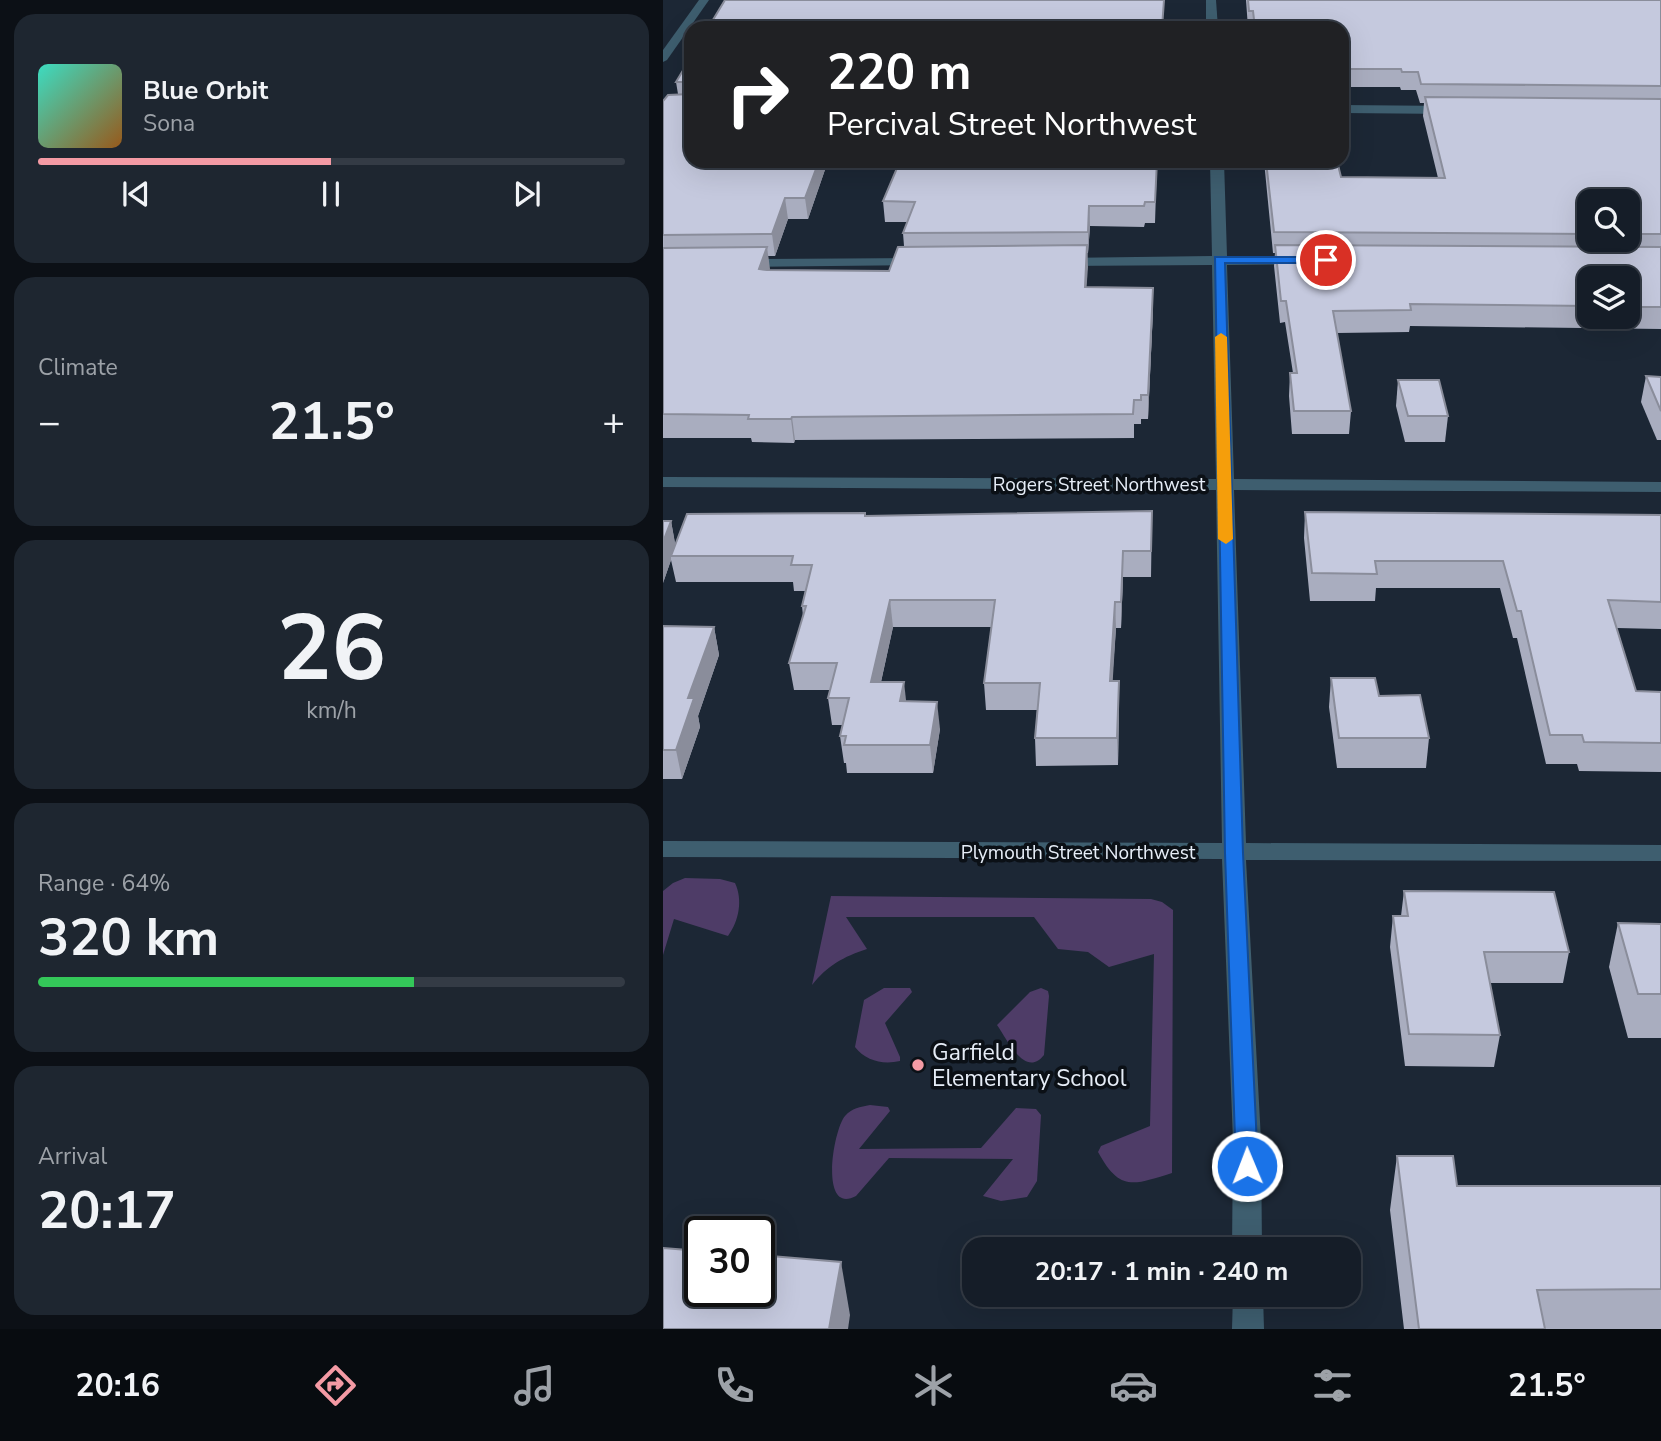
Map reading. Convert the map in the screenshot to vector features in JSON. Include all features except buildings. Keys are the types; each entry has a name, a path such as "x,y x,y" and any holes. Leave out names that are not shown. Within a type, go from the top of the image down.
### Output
{"street":[{"path":"689,21 704,0"},
{"path":"1211,0 1212,21"},
{"path":"663,58 684,28"},
{"path":"1349,109 1468,110"},
{"path":"1217,168 1234,853 1247,1140 1247,1237"},
{"path":"1051,262 1312,260"},
{"path":"732,263 940,262"},
{"name":"Rogers Street Northwest","path":"663,482 1661,487"},
{"name":"Plymouth Street Northwest","path":"663,849 1661,853"},
{"path":"1248,1307 1248,1329"}],"shaded area":[{"path":"685,878 720,879 735,883 739,903 735,924 728,936 674,919 663,955 663,891"},
{"path":"831,896 1151,899 1162,902 1173,910 1172,1173 1129,1182 1113,1174 1098,1152 1101,1146 1150,1126 1154,954 1109,967 1088,952 1058,949 1034,917 846,917 867,949 837,962 812,985"},
{"path":"884,988 910,988 912,992 885,1023 900,1061 881,1062 870,1059 855,1047 864,1000"},
{"path":"1041,988 1048,991 1049,996 1044,1055 1037,1061 1030,1062 1017,1054 997,1025 1030,992"},
{"path":"870,1105 888,1107 890,1111 859,1149 981,1148 1016,1108 1036,1109 1041,1115 1037,1181 1027,1197 1001,1201 983,1196 1013,1159 889,1158 856,1196 844,1199 837,1194 833,1183 836,1137 848,1113"}],"slow traffic":[{"path":"1221,337 1226,539"}],"place":[{"name":"Garfield Elementary School","path":"918,1065"}],"route":[{"path":"1247,1166 1234,853 1219,259 1326,260"}]}
